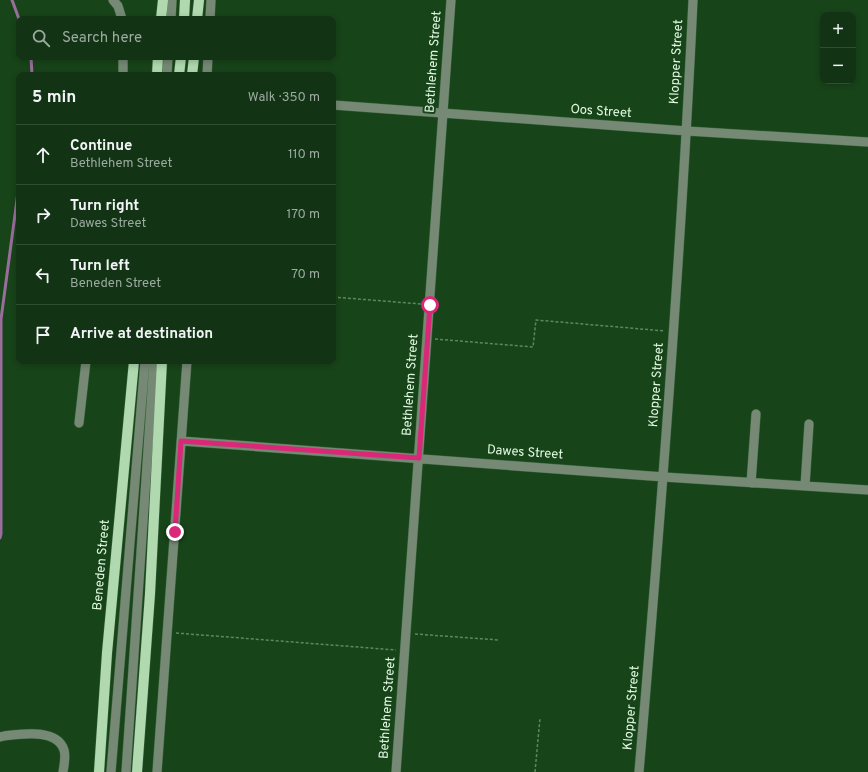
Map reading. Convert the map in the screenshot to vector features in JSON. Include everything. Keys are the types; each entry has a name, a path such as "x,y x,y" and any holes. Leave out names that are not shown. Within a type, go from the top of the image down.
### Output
{"main road":[{"path":"161,16 162,0"},
{"path":"184,16 185,0"},
{"path":"197,16 199,0"},
{"path":"157,72 158,60"},
{"path":"179,72 181,60"},
{"path":"192,72 194,60"},
{"name":"Beneden Street","path":"99,772 107,653 134,364"},
{"path":"137,772 150,594 162,364"}],"street":[{"path":"114,0 118,6 121,16"},
{"path":"171,16 172,0"},
{"path":"176,16 178,0"},
{"path":"210,16 211,0"},
{"name":"Bethlehem Street","path":"396,772 451,0"},
{"name":"Klopper Street","path":"639,772 664,477 687,131 693,0"},
{"path":"123,60 123,72"},
{"path":"167,72 168,60"},
{"path":"172,72 174,60"},
{"path":"207,72 208,60"},
{"name":"Oos Street","path":"336,105 687,131 868,142"},
{"path":"79,423 86,364"},
{"path":"111,772 145,364"},
{"path":"126,772 154,364"},
{"path":"157,772 187,364"},
{"path":"751,482 756,414"},
{"path":"805,486 809,424"},
{"name":"Dawes Street","path":"181,441 664,477 868,490"},
{"path":"0,737 29,733 56,739 61,743 65,751 64,772"}],"path":[{"path":"336,297 430,305"},
{"path":"427,338 533,347 536,320 674,332"},
{"path":"166,633 405,651"},
{"path":"407,633 499,640"},
{"path":"535,772 540,718"}],"waterway":[{"path":"12,0 18,16"},
{"path":"31,60 32,72"},
{"path":"0,538 1,319 16,207"}],"route":[{"path":"175,532 181,441 419,458 430,305"}]}
